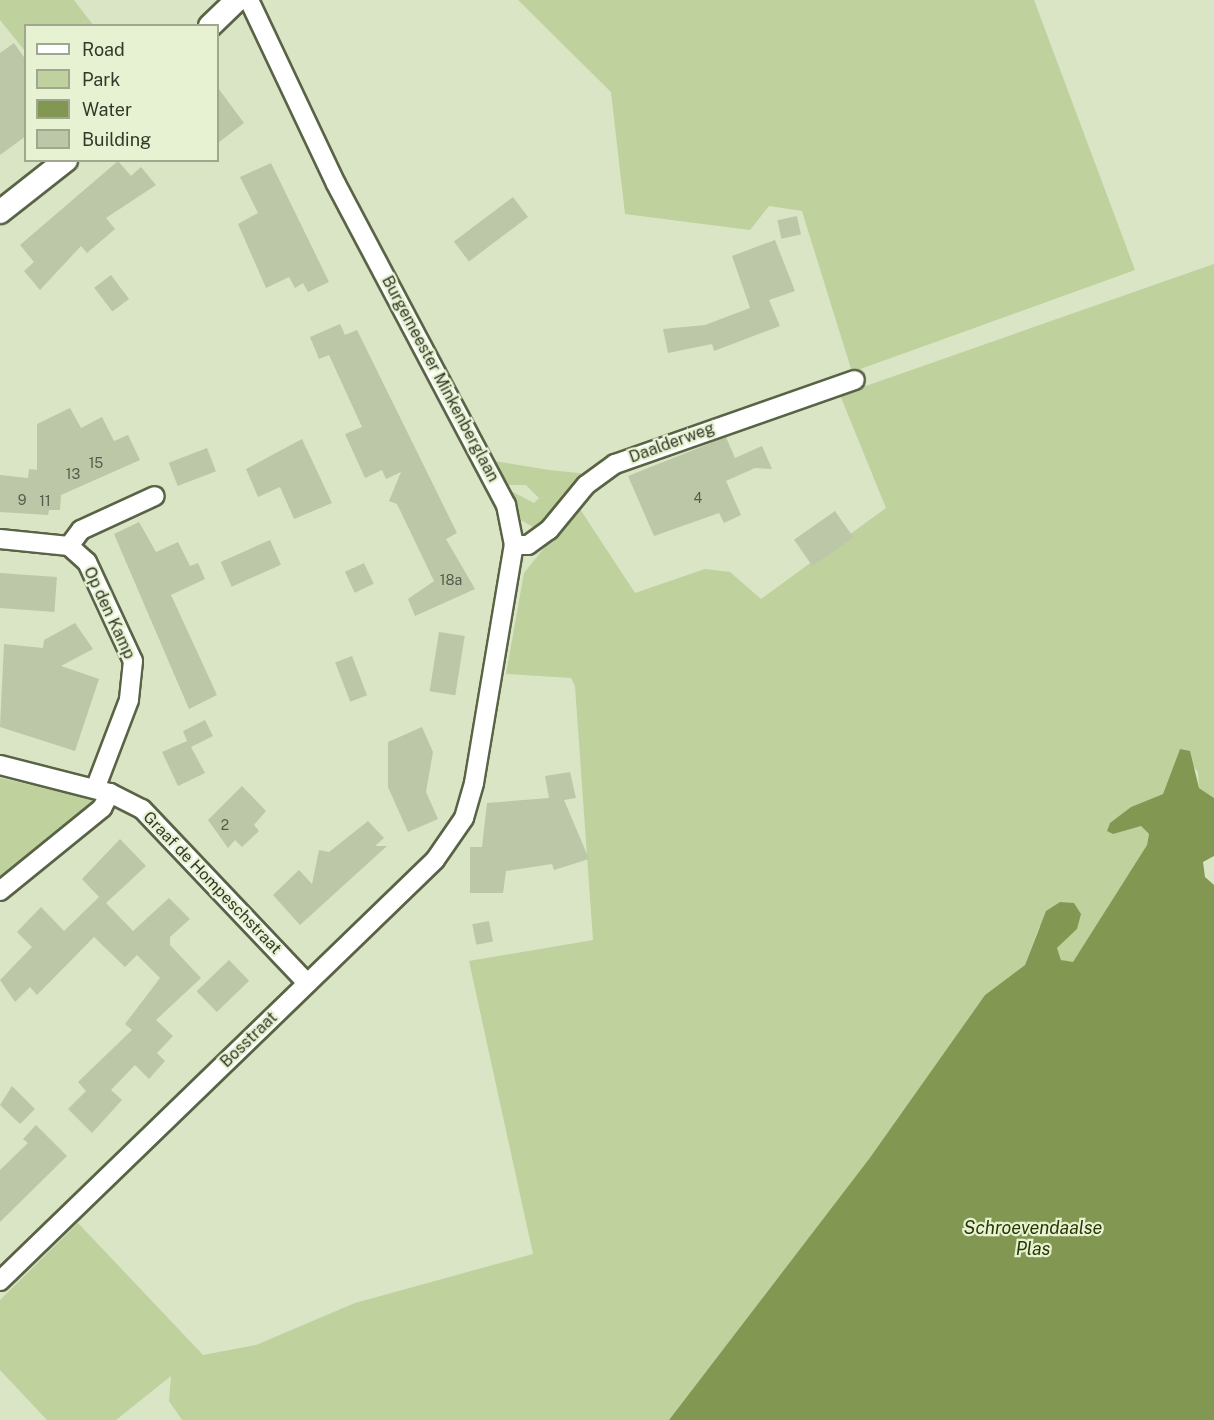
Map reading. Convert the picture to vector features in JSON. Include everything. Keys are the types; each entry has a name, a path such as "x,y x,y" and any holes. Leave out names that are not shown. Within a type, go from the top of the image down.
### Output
{"street":[{"path":"212,24 237,0"},
{"name":"Burgemeester Minkenberglaan","path":"249,0 336,184 506,505 514,545 474,783"},
{"path":"0,212 63,162"},
{"name":"Daalderweg","path":"514,545 528,544 549,530 586,485 615,464 855,380"},
{"path":"0,539 69,546 81,530 155,496"},
{"name":"Op den Kamp","path":"69,546 87,562 133,661 129,699 102,791"},
{"name":"Graaf de Hompeschstraat","path":"0,765 102,791 142,809 308,984"},
{"name":"Bosstraat","path":"0,1281 435,860 464,818 474,783"},
{"path":"0,891 102,808 102,791"}],"green space":[{"path":"0,0 74,0 92,24 24,24 24,50 0,20"},
{"path":"518,0 1034,0 1135,270 852,372 802,211 769,206 750,230 625,214 611,92"},
{"path":"1214,264 1214,798 1199,788 1198,772 1180,749 1163,794 1131,807 1111,823 1128,829 1141,826 1149,834 1147,845 1073,963 1061,960 1057,948 1077,929 1039,927 1025,965 985,995 869,1159 669,1420 182,1420 169,1401 171,1376 116,1420 47,1420 0,1370 0,1300 78,1223 203,1355 256,1345 355,1303 533,1254 469,961 593,940 575,686 571,678 506,674 524,573 578,506 635,593 705,569 730,572 761,599 886,508 840,395"},
{"path":"494,461 588,474 539,528 521,520 511,491 534,503 539,498 526,485 507,485"},
{"path":"0,778 92,799 89,812 0,884"}],"water":[{"name":"Schroevendaalse Plas","path":"1180,749 1190,751 1199,788 1214,798 1214,856 1203,862 1205,877 1214,885 1214,1420 669,1420 869,1159 985,995 1025,965 1046,911 1060,902 1074,903 1081,914 1077,929 1057,948 1061,960 1073,962 1147,845 1149,834 1141,826 1113,834 1107,831 1110,823 1131,807 1163,794"}],"building":[{"path":"14,43 24,57 24,137 0,155 0,53"},
{"path":"219,89 244,123 219,142"},
{"path":"117,162 131,176 141,167 156,185 106,218 115,229 87,253 81,246 40,290 24,271 34,262 20,245"},
{"path":"271,163 329,282 308,292 303,283 295,288 289,277 266,288 238,224 258,213 240,177"},
{"path":"513,197 528,217 469,262 454,242"},
{"path":"797,216 801,235 781,239 777,220"},
{"path":"775,240 795,291 769,300 780,326 714,351 712,344 668,353 663,329 705,325 750,308 732,256"},
{"path":"111,275 129,299 112,312 94,288"},
{"path":"340,324 345,335 357,330 457,533 446,539 475,589 415,616 408,599 434,581 397,504 389,501 401,472 386,479 382,470 365,478 345,434 362,427 329,355 319,359 310,337"},
{"path":"70,408 81,428 102,417 114,441 128,435 140,460 61,495 60,510 49,510 48,515 0,512 0,475 28,478 29,469 37,470 37,424"},
{"path":"726,437 735,458 762,446 772,469 755,468 726,481 741,515 724,523 719,513 654,536 628,476"},
{"path":"302,439 332,503 294,519 280,487 258,497 246,469"},
{"path":"207,448 216,471 178,486 169,463"},
{"path":"835,511 853,537 812,566 794,540"},
{"path":"139,522 156,552 178,542 190,566 198,563 205,579 171,595 217,695 189,709 114,534"},
{"path":"270,540 281,565 232,587 221,562"},
{"path":"364,563 374,584 355,593 345,572"},
{"path":"0,573 57,577 54,612 0,608"},
{"path":"75,623 93,649 61,666 99,679 75,751 0,727 4,644 43,648 44,640"},
{"path":"439,632 465,636 455,695 430,691"},
{"path":"352,656 367,695 350,702 335,662"},
{"path":"205,720 213,736 191,747 205,773 178,786 162,752 187,741 183,731"},
{"path":"422,727 433,752 426,792 438,819 408,832 388,787 388,742"},
{"path":"570,772 576,798 564,800 589,859 554,870 552,864 506,871 503,893 470,893 470,847 482,847 487,803 549,798 545,776"},
{"path":"242,786 266,811 254,825 259,831 242,847 235,840 228,848 208,820"},
{"path":"368,821 384,838 375,846 387,846 300,925 273,895 299,870 312,884 319,850 329,852"},
{"path":"120,839 146,866 106,903 133,931 169,898 190,919 170,937 170,945 201,978 156,1020 173,1036 157,1053 165,1061 149,1079 135,1065 111,1090 122,1100 92,1133 68,1109 86,1091 78,1082 132,1030 125,1024 160,978 137,955 125,967 94,937 37,995 30,987 15,1002 0,980 32,947 17,932 41,907 64,931 99,897 82,879"},
{"path":"489,921 493,942 476,945 472,924"},
{"path":"229,960 249,981 217,1012 197,991"},
{"path":"12,1086 35,1109 20,1124 0,1105"},
{"path":"36,1125 67,1156 0,1222 0,1170 28,1143 23,1139"}]}
